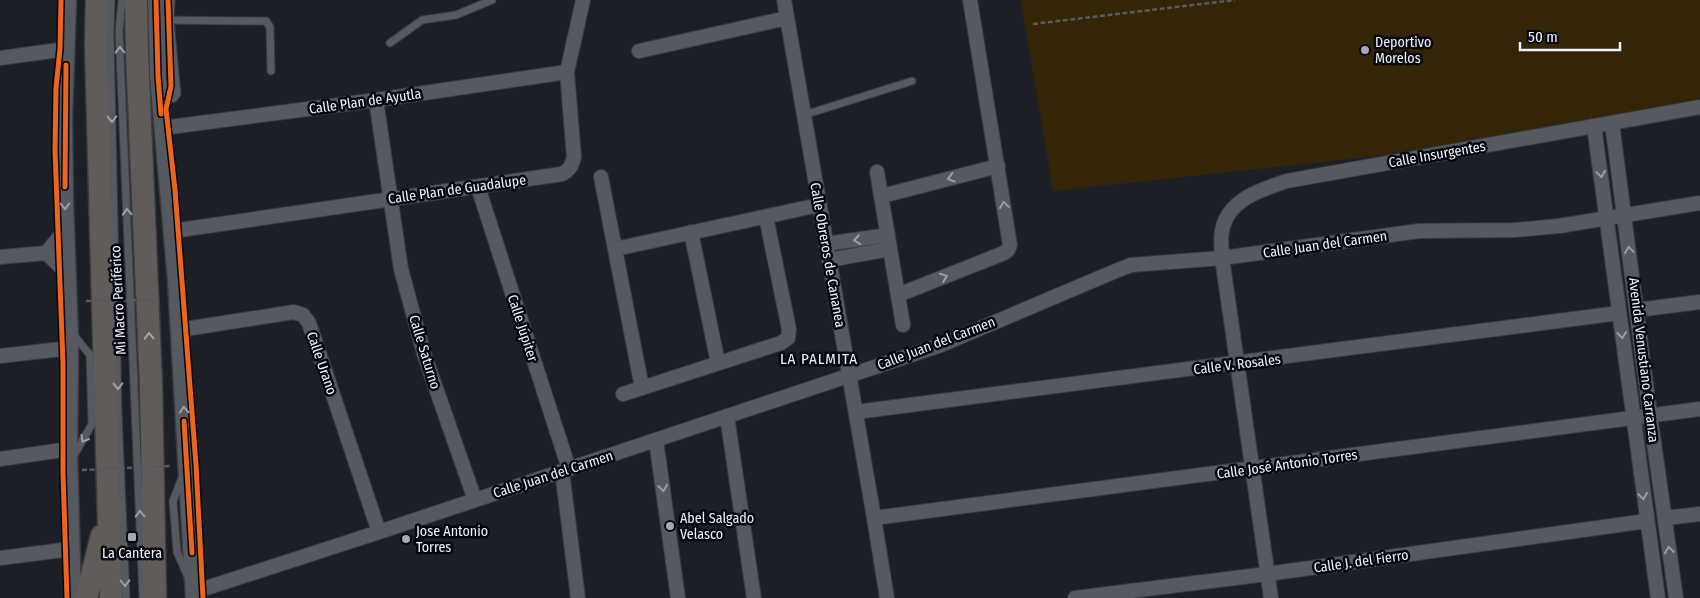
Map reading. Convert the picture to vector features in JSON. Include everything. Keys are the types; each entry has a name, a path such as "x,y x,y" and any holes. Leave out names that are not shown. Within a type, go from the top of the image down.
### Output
{"highway":[{"path":"98,0 96,45 107,425 107,515 111,598"},
{"path":"136,0 151,385 155,598"},
{"path":"137,52 145,0"},
{"path":"86,598 107,515"}],"street":[{"path":"68,0 64,117 70,348 69,449 75,468 72,549 73,598"},
{"path":"156,0 163,20 160,101 173,231 179,330 179,465 194,595"},
{"name":"Calle Plan de Guadalupe","path":"173,231 562,174 570,168 574,156 567,72 583,0"},
{"name":"Calle Obreros de Cananea","path":"784,0 887,598"},
{"path":"898,295 1004,253 1010,245 970,0"},
{"path":"639,51 787,18"},
{"path":"0,58 66,49"},
{"name":"Calle Plan de Ayutla","path":"162,128 376,100 567,72"},
{"name":"Calle Saturno","path":"376,100 401,269 424,354 475,500"},
{"name":"Calle Insurgentes","path":"1271,598 1222,258 1222,230 1226,218 1242,200 1268,187 1306,177 1700,107"},
{"name":"Avenida Venustiano Carranza","path":"1612,123 1676,598"},
{"name":"Avenida Venustiano Carranza","path":"1594,126 1658,598"},
{"path":"882,196 998,166"},
{"path":"877,172 903,325"},
{"path":"601,177 642,388"},
{"name":"Calle Júpiter","path":"478,186 565,470 578,598"},
{"name":"Calle Juan del Carmen","path":"194,595 941,345 1131,266 1222,258 1419,231 1515,230 1606,219 1700,203"},
{"path":"615,248 820,205"},
{"path":"623,394 781,343 788,338 789,329 766,216"},
{"path":"0,257 46,253 66,229"},
{"path":"691,232 718,363"},
{"path":"826,244 889,242"},
{"path":"829,260 889,242"},
{"path":"46,253 67,273"},
{"path":"1637,310 1700,302"},
{"name":"Calle Urano","path":"179,330 294,312 303,315 309,323 379,532"},
{"name":"Calle V. Rosales","path":"856,412 1238,364 1619,313"},
{"path":"0,356 70,348"},
{"name":"Calle José Antonio Torres","path":"874,518 1700,409"},
{"path":"727,416 754,598"},
{"path":"656,440 678,598"},
{"path":"0,459 69,449"},
{"path":"1665,518 1700,514"},
{"name":"Calle J. del Fierro","path":"1075,598 1267,574 1647,521"},
{"path":"0,558 72,549"}],"lane":[{"name":"Mi Macro Periférico","path":"111,0 110,32 118,413 126,598"},
{"name":"Mi Macro Periférico","path":"122,0 119,31 143,598"},
{"path":"171,0 163,20 266,20 270,28 271,71"},
{"path":"390,44 422,20 456,15 492,0"},
{"path":"804,115 912,81"},
{"path":"69,330 90,355 92,424 75,468"}],"path":[{"path":"1033,24 1234,0"},
{"path":"86,300 154,300"},
{"path":"75,468 179,465"},
{"path":"75,468 82,479"},
{"path":"91,468 91,477"}],"shaded area":[{"name":"Deportivo Morelos","path":"1021,0 1700,0 1700,101 1416,152 1053,191"}],"cycle path":[{"path":"61,0 55,150 63,364 63,473 67,598"},
{"path":"156,0 161,114"},
{"path":"168,0 171,86 166,109 175,190 196,465 203,598"},
{"path":"65,187 66,65"},
{"path":"184,421 192,553"}],"place":[{"name":"Deportivo Morelos","path":"1365,50"},
{"name":"Abel Salgado Velasco","path":"670,526"},
{"name":"La Cantera","path":"132,537"},
{"name":"Jose Antonio Torres","path":"406,539"}],"district":[{"name":"LA PALMITA","path":"819,359"}]}
